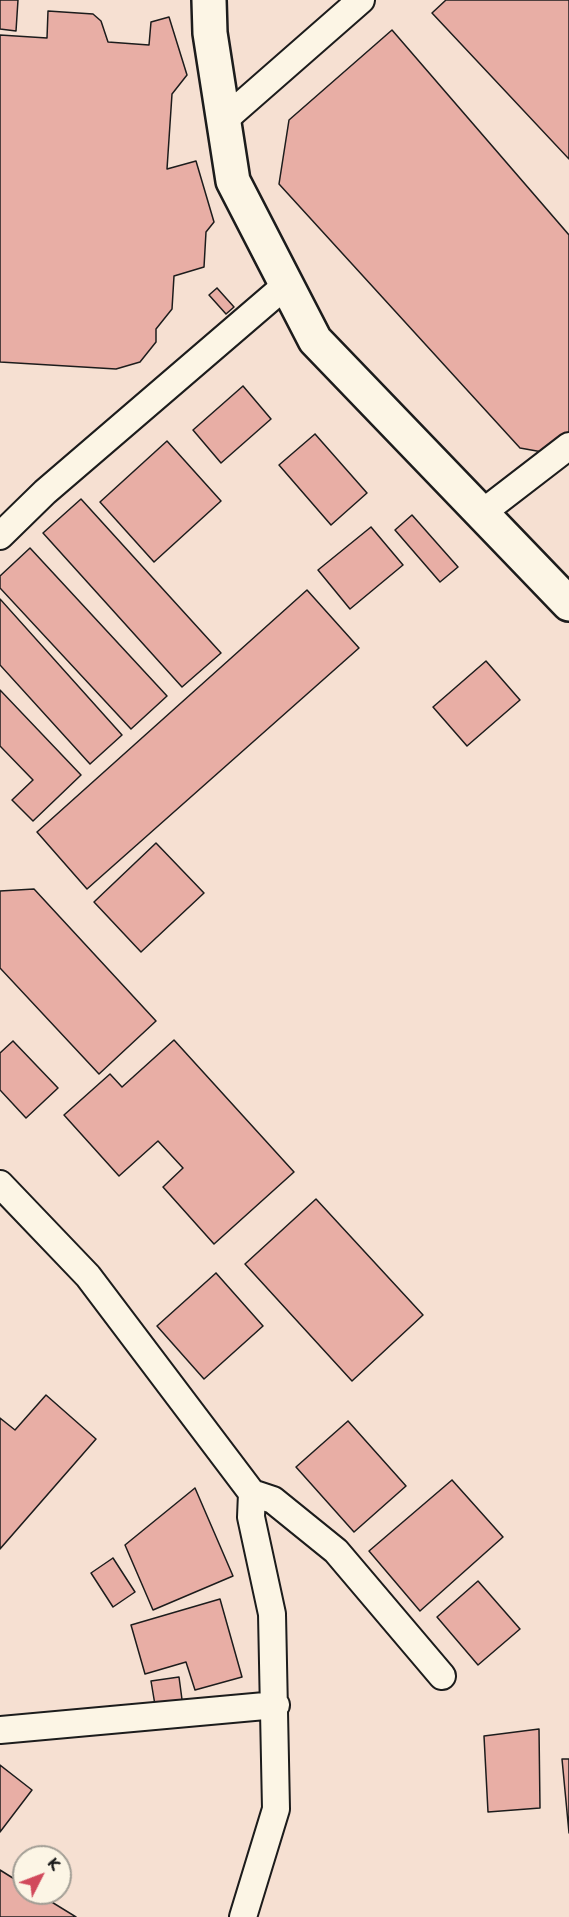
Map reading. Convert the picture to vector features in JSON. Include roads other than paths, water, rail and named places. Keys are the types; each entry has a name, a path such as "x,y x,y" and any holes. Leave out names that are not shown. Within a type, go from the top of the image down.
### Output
{"street":[{"path":"209,0 210,33 233,181 315,340 569,604"},
{"path":"224,120 361,0"},
{"path":"0,536 45,492 286,285"},
{"path":"482,513 569,446"},
{"path":"0,1184 88,1276 252,1493 273,1500 336,1551 442,1676"},
{"path":"243,1917 276,1809 276,1705 272,1614 251,1517 252,1493"},
{"path":"0,1730 276,1705"}]}
